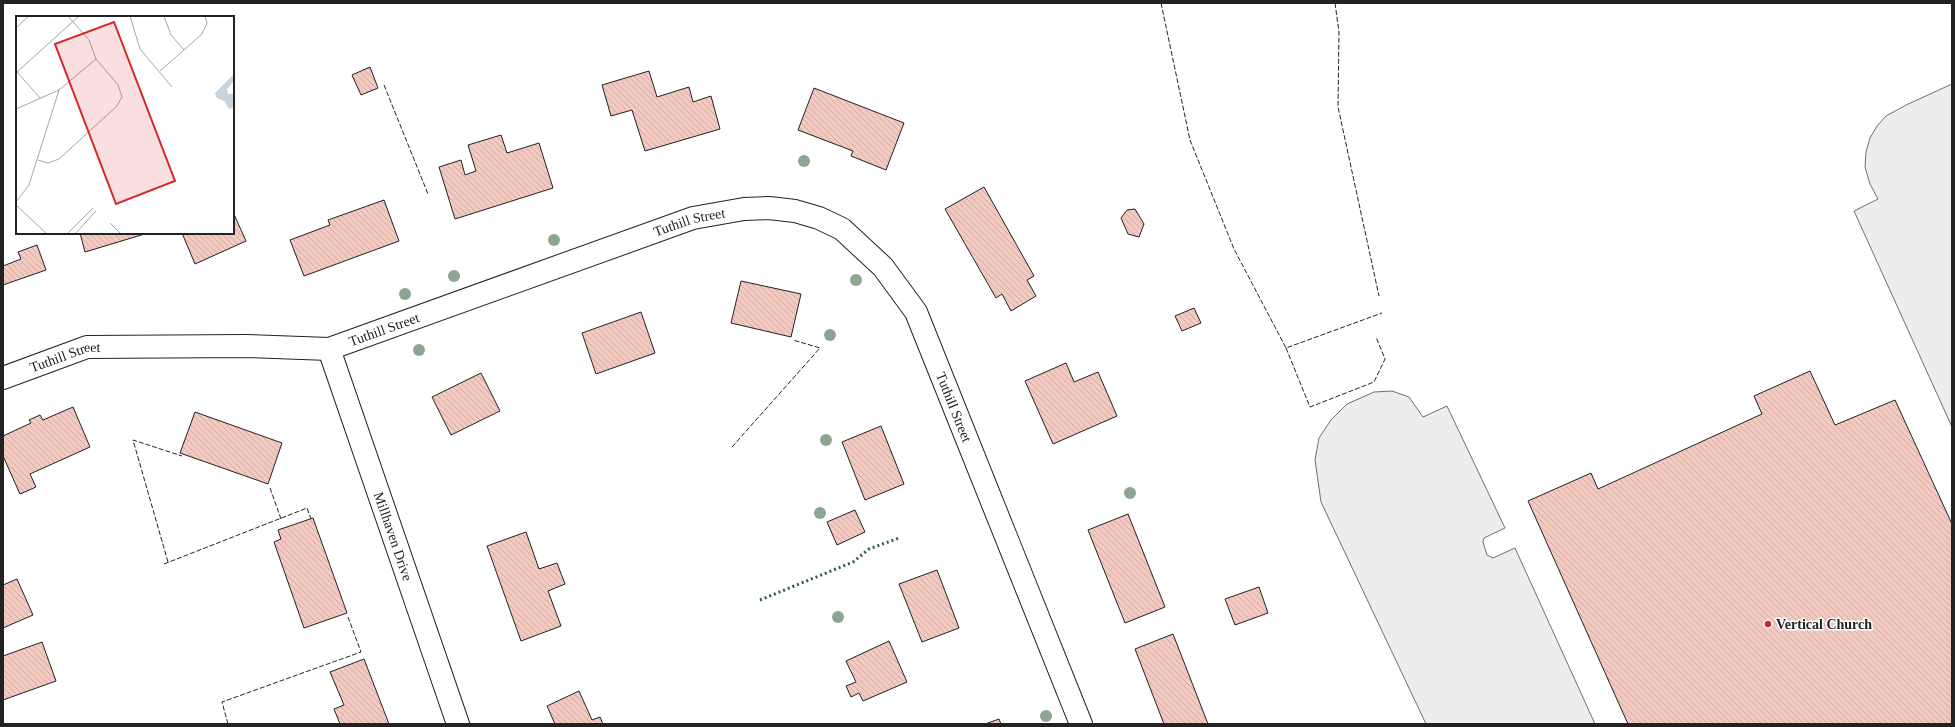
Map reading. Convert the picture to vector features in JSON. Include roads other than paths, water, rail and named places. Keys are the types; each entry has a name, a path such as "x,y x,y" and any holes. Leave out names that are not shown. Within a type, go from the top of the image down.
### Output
{"street":[{"name":"Tuthill Street","path":"3,378 87,347 246,346 329,349 693,218 744,210 769,208 794,211 819,218 842,229 883,266 916,312 1081,724"},
{"name":"Millhaven Drive","path":"329,349 458,724"}],"place":[{"name":"Vertical Church","path":"1768,624"}]}
